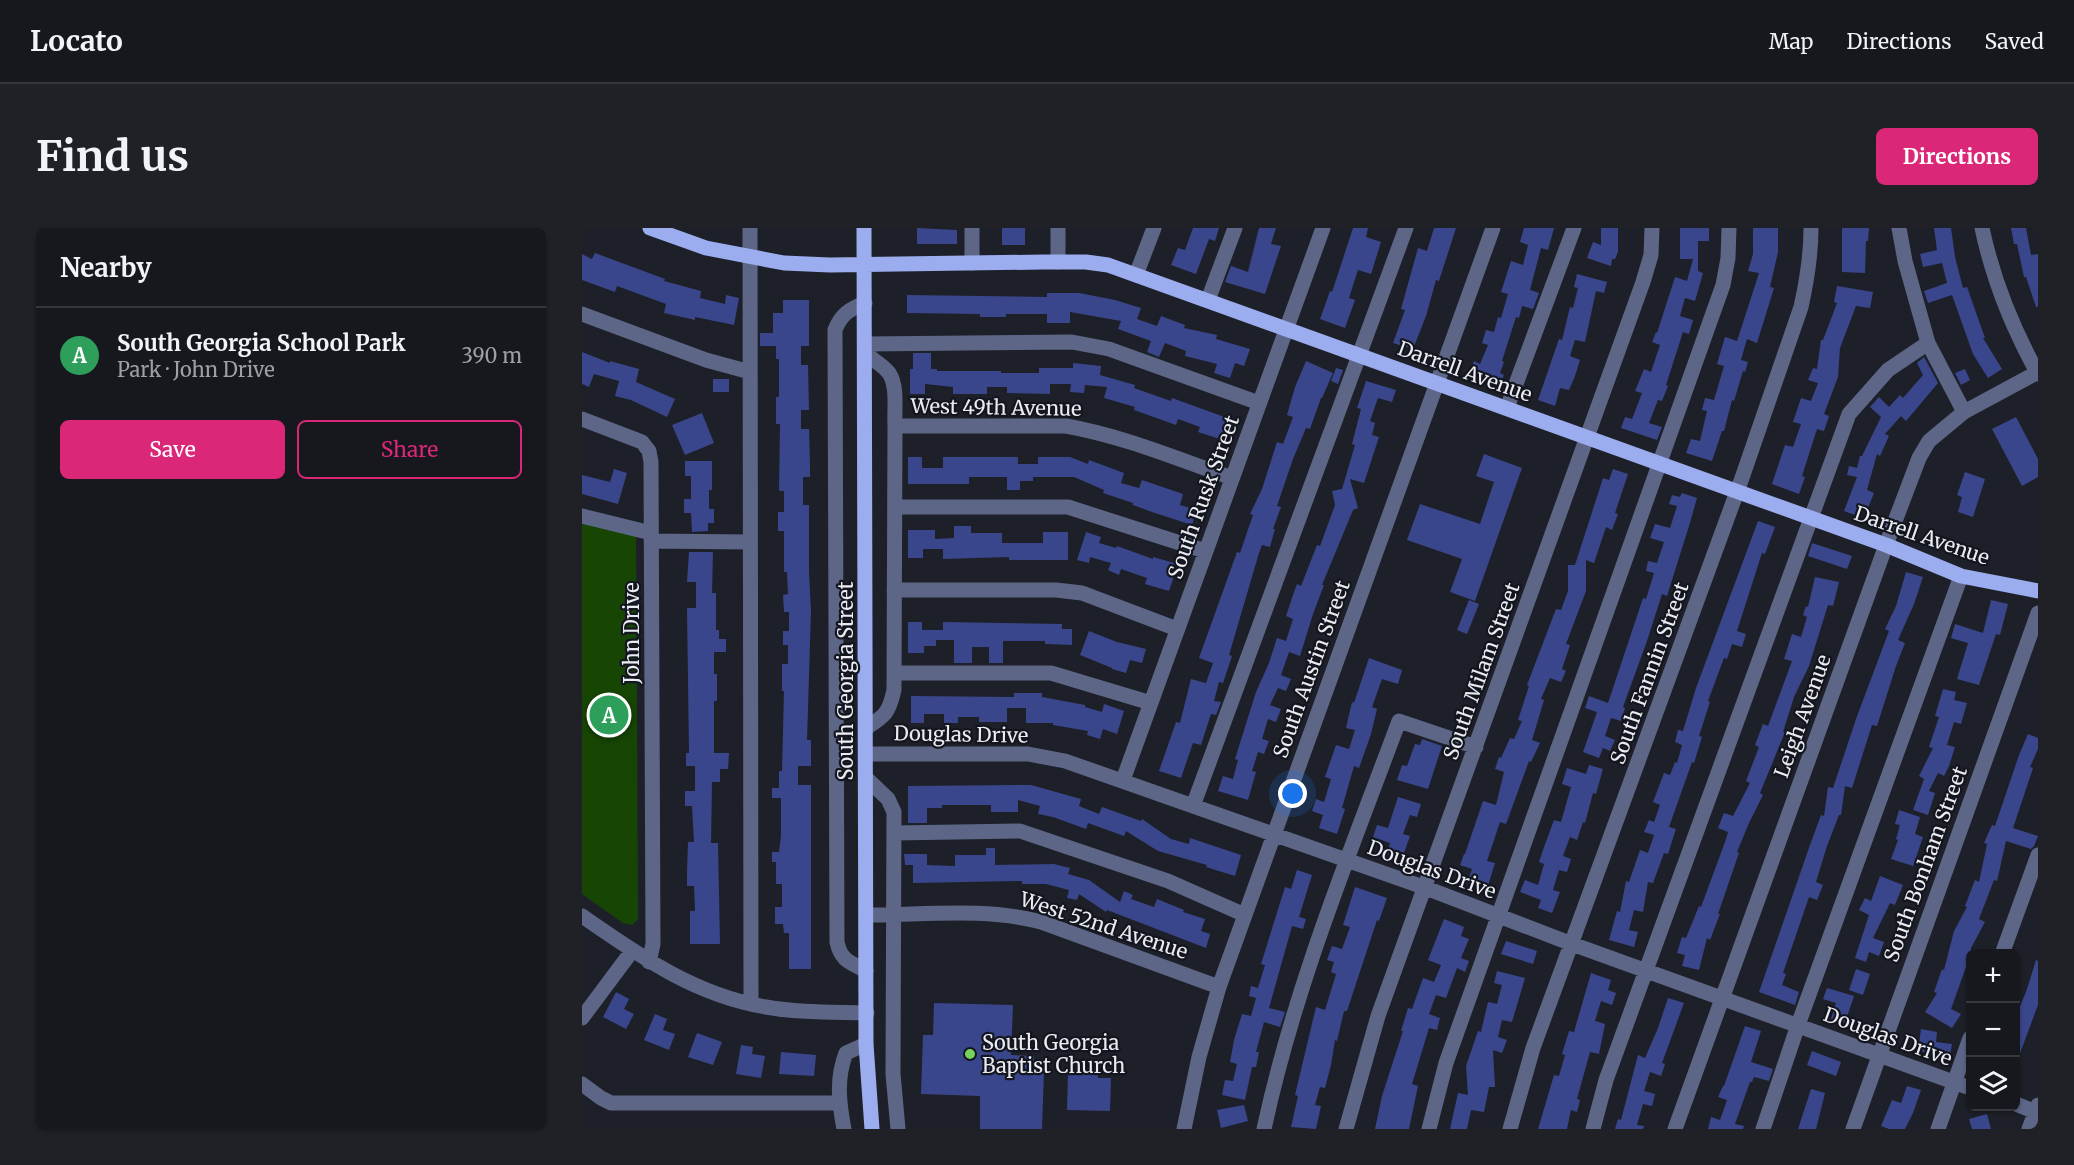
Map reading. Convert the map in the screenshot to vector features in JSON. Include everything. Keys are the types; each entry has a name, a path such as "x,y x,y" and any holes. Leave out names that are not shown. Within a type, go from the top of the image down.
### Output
{"main road":[{"name":"Darrell Avenue","path":"650,228 706,248 784,263 1058,262 1108,265 1886,546 1961,576 2038,591"},
{"name":"South Georgia Street","path":"867,230 865,264 866,1044 872,1129"}],"street":[{"path":"750,228 752,1004"},
{"path":"972,228 972,263"},
{"path":"1058,228 1058,262"},
{"path":"1136,275 1154,228"},
{"path":"1208,300 1235,228"},
{"name":"South Rusk Street","path":"1123,780 1323,228"},
{"path":"1193,806 1406,228"},
{"name":"South Austin Street","path":"1184,1129 1199,1057 1219,987 1493,228"},
{"path":"1507,408 1574,228"},
{"name":"South Milam Street","path":"1347,1129 1378,1016 1643,282 1651,255 1652,228"},
{"path":"1429,1129 1446,1063 1723,285 1730,228"},
{"name":"South Fannin Street","path":"1510,1129 1533,1048 1737,492 1801,307 1807,281 1811,228"},
{"path":"1899,228 1905,261 1928,343 1964,412"},
{"path":"1982,228 1989,261 2002,300 2038,372"},
{"path":"865,303 848,310 839,320 835,330 837,942 839,953 844,960 866,971"},
{"path":"582,314 706,360 750,372"},
{"path":"866,349 1072,342 1109,349 1260,403"},
{"path":"1593,1129 1606,1080 1848,414 1888,370 1928,343"},
{"path":"866,349 891,375 894,387 895,426 894,690 891,706 884,717 866,728"},
{"name":"Leigh Avenue","path":"1675,1129 1919,458 1929,441 1964,412 2038,372"},
{"name":"John Drive","path":"582,419 642,442 649,451 651,462 653,944 649,962"},
{"name":"West 49th Avenue","path":"895,426 1066,426 1120,439 1232,478"},
{"path":"895,507 1068,507 1205,551"},
{"path":"582,516 651,537 750,542"},
{"path":"1763,1129 1798,1025 1961,576"},
{"path":"894,590 1056,590 1082,593 1177,629"},
{"name":"South Bonham Street","path":"1853,1129 2038,613"},
{"path":"894,674 1051,673 1151,703"},
{"path":"1264,1129 1278,1068 1316,946 1399,721 1476,747"},
{"name":"Douglas Drive","path":"866,754 1029,754 1065,761 1426,888 1572,944 1966,1086"},
{"path":"866,778 888,799 894,812 893,1074 898,1129"},
{"path":"894,833 1020,831 1168,881 1245,915"},
{"path":"2004,949 2038,855"},
{"name":"West 52nd Avenue","path":"866,915 1016,915 1219,987"},
{"path":"582,916 649,962 703,989 767,1008 867,1013"},
{"path":"582,1018 632,951"},
{"path":"844,1129 838,1082 840,1066 846,1053 866,1044"},
{"path":"1938,1129 1966,1051"},
{"path":"582,1084 611,1103 840,1103"},
{"path":"2020,1105 2037,1110 2029,1129"}],"green space":[{"path":"582,519 636,536 638,919 632,925 623,923 582,894"}],"building":[{"path":"917,228 957,230 957,244 917,244"},
{"path":"1002,228 1025,228 1025,245 1002,245"},
{"path":"1193,228 1219,228 1215,241 1209,239 1196,274 1171,265 1178,248 1185,250"},
{"path":"1259,228 1276,228 1271,244 1281,246 1265,294 1225,282 1231,266 1248,272"},
{"path":"1353,228 1368,228 1366,237 1381,242 1371,274 1358,270 1349,298 1355,300 1345,328 1320,319 1330,291 1332,292"},
{"path":"1434,228 1456,228 1413,349 1393,343 1405,310 1401,309 1418,248 1427,251"},
{"path":"1524,228 1554,228 1548,250 1541,248 1530,290 1539,293 1533,309 1522,306 1519,318 1516,317 1502,361 1504,362 1500,373 1504,375 1500,385 1469,373 1474,361 1480,364 1488,345 1482,343 1486,330 1494,332 1498,317 1501,318 1508,294 1501,292 1511,261 1523,265 1528,245 1520,242"},
{"path":"1601,228 1618,228 1618,252 1615,259 1612,259 1611,266 1587,258 1593,242 1601,245"},
{"path":"1680,228 1709,228 1709,241 1698,241 1698,271 1703,273 1695,301 1685,298 1680,316 1693,320 1689,334 1683,332 1666,385 1668,386 1662,401 1658,400 1649,423 1662,427 1657,440 1621,428 1625,417 1632,419 1642,393 1635,391 1644,369 1651,372 1660,345 1652,342 1675,277 1687,281 1693,259 1680,259"},
{"path":"1753,228 1778,228 1778,252 1770,287 1774,288 1757,343 1747,339 1741,360 1748,362 1734,401 1732,400 1724,431 1722,431 1712,461 1686,453 1691,439 1700,441 1707,411 1702,410 1705,398 1714,400 1724,366 1717,364 1725,337 1737,341 1759,273 1748,271 1753,254"},
{"path":"1842,228 1869,228 1868,241 1866,241 1865,273 1842,272"},
{"path":"1934,228 1951,228 1963,288 1967,287 1985,338 1983,338 2002,369 1988,378 1973,354 1952,295 1928,303 1924,291 1947,283 1942,263 1923,267 1920,254 1937,250"},
{"path":"2011,228 2026,228 2031,255 2038,254 2038,307 2036,307 2026,277 2024,277"},
{"path":"595,253 665,279 664,281 701,291 700,298 725,304 726,295 739,298 734,325 664,313 666,304 617,286 615,292 582,280 582,254 592,259"},
{"path":"1577,274 1607,282 1604,293 1596,291 1585,342 1575,340 1570,356 1580,360 1569,390 1560,388 1555,406 1538,400 1559,339 1562,340 1570,307 1573,308 1578,288 1574,287"},
{"path":"1837,286 1873,292 1870,308 1856,306 1840,348 1838,377 1824,414 1829,416 1824,431 1817,429 1802,476 1805,477 1799,494 1772,484 1785,445 1793,447 1801,424 1793,422 1801,398 1811,401 1818,383 1808,380 1813,368 1817,369 1821,340 1823,340 1837,303 1834,302"},
{"path":"1047,293 1079,293 1115,300 1141,308 1137,319 1157,326 1161,316 1185,325 1184,328 1217,335 1216,339 1250,349 1244,366 1235,363 1230,378 1214,373 1217,364 1185,356 1186,351 1165,343 1159,357 1147,352 1151,341 1118,329 1121,321 1070,312 1070,323 1047,323 1047,314 1006,314 1006,317 980,317 980,314 907,313 907,295 1047,297"},
{"path":"783,300 809,300 809,346 801,346 801,365 808,365 809,410 801,410 801,429 809,429 810,477 803,477 803,505 809,505 811,611 807,740 811,740 811,766 798,766 798,785 811,785 811,969 789,969 789,933 784,933 783,924 775,924 775,907 782,907 782,884 776,884 776,862 772,862 772,852 779,852 781,835 781,798 772,798 772,788 779,788 779,771 782,771 784,691 782,691 782,664 788,664 788,645 783,645 783,631 789,631 789,612 784,612 783,595 788,594 787,572 784,572 784,531 778,531 778,512 784,512 784,491 779,491 780,424 776,424 779,359 776,359 776,346 760,346 760,333 773,333 773,313 783,313"},
{"path":"582,352 610,363 610,361 639,369 636,382 675,399 667,417 631,400 615,396 619,381 594,374 589,387 582,384"},
{"path":"913,353 931,353 931,369 937,369 937,371 1039,373 1039,368 1073,368 1073,363 1101,366 1100,375 1135,385 1134,388 1171,401 1172,398 1230,419 1223,440 1198,432 1200,427 1178,419 1176,425 1134,410 1135,407 1104,398 1107,387 1085,385 1084,393 1070,392 1071,384 1050,384 1050,394 1007,393 1007,387 987,387 987,394 953,394 953,387 925,384 925,394 910,394 910,369 913,369"},
{"path":"1924,357 1938,383 1906,421 1901,416 1885,434 1889,436 1880,456 1877,454 1867,490 1874,493 1868,508 1861,506 1858,516 1844,511 1857,477 1847,475 1849,466 1857,468 1860,456 1881,417 1870,407 1879,397 1889,407 1900,395 1903,398 1923,375 1917,363"},
{"path":"1306,361 1333,373 1310,429 1306,428 1293,459 1277,506 1281,507 1273,529 1275,529 1270,547 1262,545 1259,553 1229,655 1232,656 1223,683 1219,682 1214,701 1221,702 1216,715 1211,714 1201,745 1193,743 1181,778 1159,771 1176,722 1180,723 1191,679 1206,683 1213,663 1199,658 1237,552 1240,553 1253,515 1250,514 1262,489 1277,442 1283,444 1293,417 1287,415"},
{"path":"1336,368 1343,370 1338,384 1331,381"},
{"path":"1965,369 1970,380 1961,385 1955,373"},
{"path":"713,379 729,379 729,392 713,392"},
{"path":"1366,381 1396,390 1392,402 1378,398 1370,421 1375,423 1372,435 1379,437 1364,483 1350,479 1358,508 1353,510 1322,585 1324,585 1300,656 1289,652 1281,675 1291,679 1286,691 1278,688 1270,705 1281,709 1276,722 1268,719 1262,739 1269,741 1264,754 1258,752 1252,771 1256,772 1248,800 1218,791 1223,776 1233,779 1238,760 1235,759 1256,692 1277,638 1286,641 1293,619 1286,616 1297,584 1301,586 1317,545 1320,546 1335,505 1332,491 1342,489 1355,445 1352,444 1361,409 1357,408"},
{"path":"702,413 714,443 685,455 672,425"},
{"path":"2016,417 2038,459 2038,477 2022,486 1992,429"},
{"path":"1484,454 1522,468 1475,601 1450,592 1462,559 1407,540 1420,504 1480,524 1494,482 1476,476"},
{"path":"908,457 922,457 922,468 943,468 943,457 1018,457 1018,464 1038,464 1038,457 1070,457 1088,464 1089,460 1124,473 1121,483 1139,488 1142,480 1183,494 1180,505 1197,510 1192,525 1103,493 1104,490 1074,477 1033,477 1033,481 1020,481 1020,490 1007,490 1007,477 969,477 969,484 908,484"},
{"path":"685,461 712,461 712,490 709,490 709,509 714,509 714,523 708,523 708,531 692,532 691,513 684,513 684,499 691,499 691,476 685,476"},
{"path":"614,469 627,473 618,504 582,494 582,475 610,482"},
{"path":"1613,469 1628,474 1612,530 1606,527 1594,563 1586,560 1586,591 1566,644 1570,645 1562,669 1566,671 1561,682 1550,678 1541,699 1544,700 1532,740 1540,743 1531,762 1529,761 1506,824 1500,822 1487,861 1495,863 1487,889 1467,883 1472,869 1460,865 1483,801 1496,805 1504,772 1495,769 1499,757 1501,758 1510,738 1514,739 1522,721 1518,720 1529,686 1527,685 1556,609 1561,610 1568,591 1568,565 1575,565 1603,478 1609,480"},
{"path":"1965,472 1985,479 1973,517 1958,512 1962,497 1957,495"},
{"path":"1682,493 1697,498 1689,526 1667,596 1662,594 1623,707 1625,708 1621,721 1611,718 1605,736 1615,740 1610,751 1603,748 1599,758 1583,752 1597,712 1585,708 1589,696 1608,703 1643,598 1646,599 1654,573 1646,571 1648,561 1657,563 1664,542 1650,538 1655,524 1670,528 1677,506 1669,504 1672,495 1680,497"},
{"path":"1758,521 1775,527 1765,554 1762,553 1737,631 1746,634 1742,647 1732,644 1727,659 1724,658 1708,701 1710,702 1699,736 1702,737 1694,763 1692,762 1669,827 1676,829 1668,854 1664,853 1653,883 1648,882 1643,912 1634,910 1629,930 1638,932 1634,947 1609,940 1617,911 1620,912 1626,881 1629,882 1640,850 1648,853 1654,835 1644,832 1649,820 1654,822 1660,805 1653,802 1664,773 1670,775 1675,762 1677,763 1682,745 1675,742 1678,730 1683,731 1696,688"},
{"path":"954,526 971,526 971,533 1002,533 1002,543 1043,543 1043,532 1068,532 1068,560 1009,560 1009,557 943,559 943,549 923,549 923,558 908,558 908,530 935,530 935,539 954,538"},
{"path":"1086,532 1101,537 1099,543 1178,564 1169,591 1145,584 1147,578 1121,569 1119,575 1108,570 1111,563 1090,557 1089,563 1077,560"},
{"path":"1812,543 1852,556 1847,569 1808,556"},
{"path":"689,552 713,552 712,593 716,593 716,630 719,630 719,639 726,639 726,652 714,652 717,701 714,701 714,753 729,753 728,769 720,769 720,782 712,782 711,843 718,843 720,944 690,944 690,911 695,911 694,886 687,886 688,842 694,842 692,806 685,806 685,791 695,791 695,766 686,766 686,753 689,753 687,608 696,608 696,582 687,582"},
{"path":"1906,572 1923,577 1898,640 1905,643 1877,726 1872,725 1852,788 1845,786 1841,815 1839,815 1827,846 1816,882 1823,885 1817,900 1809,897 1783,973 1786,974 1782,985 1799,992 1795,1005 1759,992 1821,815 1824,816 1828,787 1833,788 1889,631 1885,629 1896,606"},
{"path":"1815,577 1839,582 1833,606 1828,605 1809,666 1794,697 1783,732 1785,732 1760,793 1763,795 1737,852 1739,853 1718,914 1720,914 1710,940 1707,938 1699,970 1682,966 1685,955 1677,953 1682,937 1686,938 1699,906 1701,907 1728,832 1718,828 1724,813 1733,816 1750,783 1746,781 1759,747 1755,745 1763,724 1768,726 1792,661 1784,659 1792,634 1801,637 1807,617 1803,615 1806,606 1808,607"},
{"path":"1469,600 1479,604 1467,634 1457,630"},
{"path":"1991,600 2008,604 2000,635 1996,634 1979,685 1957,679 1968,643 1951,638 1955,624 1983,633"},
{"path":"908,622 922,622 922,630 943,630 943,622 1062,624 1062,629 1072,629 1072,645 1045,644 1045,641 1003,641 1003,663 989,663 989,647 972,647 972,663 954,663 954,640 936,640 936,646 924,646 924,653 908,653"},
{"path":"1089,631 1117,642 1146,649 1142,663 1130,660 1126,673 1080,655"},
{"path":"1369,658 1402,670 1398,684 1382,679 1372,707 1377,709 1371,734 1359,768 1354,766 1337,834 1319,828 1323,815 1312,811 1316,799 1324,802 1331,779 1325,777 1336,745 1349,749 1355,730 1346,728 1352,702 1354,703"},
{"path":"1943,689 1956,692 1954,700 1967,703 1961,724 1954,722 1947,745 1955,747 1949,766 1944,776 1938,773 1929,791 1935,793 1928,815 1913,810 1924,779 1919,776 1933,748 1929,747 1939,717 1935,716"},
{"path":"1014,693 1042,693 1042,697 1085,705 1085,707 1102,712 1104,704 1124,711 1117,734 1103,729 1100,739 1087,735 1088,731 1053,725 1053,723 1026,723 1026,708 1007,708 1007,722 979,722 979,717 958,717 958,723 944,723 944,714 924,714 924,723 911,723 911,696 1014,697"},
{"path":"2028,734 2038,738 2038,749 2030,767 2033,768 2013,828 2038,836 2031,849 2006,841 1997,881 1994,880 1979,919 1985,922 1971,949 1966,949 1966,967 1951,1009 1961,1014 1952,1028 1925,1012 1937,993 1934,992 1942,969 1944,970 1954,931 1967,907 1965,906 1975,880 1979,882 1987,844 1984,843 1992,825 1995,826"},
{"path":"1422,739 1442,746 1428,789 1397,780 1402,765 1407,766 1415,744 1420,745"},
{"path":"1589,765 1603,769 1596,794 1593,793 1585,823 1583,822 1577,840 1570,837 1563,856 1571,859 1567,872 1559,870 1553,890 1560,892 1552,913 1538,908 1541,900 1520,892 1525,880 1538,885 1544,864 1539,862 1543,850 1554,820 1561,822 1571,787 1562,784 1567,768 1586,774"},
{"path":"1031,785 1081,799 1079,806 1099,814 1102,807 1141,821 1142,819 1171,839 1189,844 1190,838 1241,855 1235,876 1206,867 1207,865 1158,851 1126,831 1124,836 1088,823 1086,829 1038,814 1040,806 1018,800 1018,812 991,812 991,805 942,805 942,808 927,808 927,823 908,823 908,786"},
{"path":"1398,797 1421,804 1417,817 1410,815 1403,834 1410,836 1402,859 1387,854 1390,843 1373,837 1377,825 1388,828"},
{"path":"1899,810 1920,817 1915,834 1923,837 1913,866 1891,859 1898,840 1896,839 1900,825 1895,824"},
{"path":"986,848 995,848 995,865 1054,864 1070,868 1068,874 1089,880 1120,902 1124,891 1133,895 1131,899 1154,907 1157,899 1184,910 1183,912 1205,919 1201,931 1210,934 1206,948 1107,910 1106,912 1079,894 1077,900 1067,898 1069,890 1046,884 1022,884 1022,881 913,883 913,865 905,865 904,854 927,854 927,865 955,866 955,855 986,855"},
{"path":"1297,870 1312,875 1299,917 1306,919 1303,929 1292,926 1269,1008 1285,1012 1280,1027 1264,1022 1256,1052 1259,1052 1256,1067 1252,1067 1245,1100 1222,1095 1225,1080 1233,1081 1237,1064 1230,1062 1242,1014 1251,1016 1256,998 1249,996 1251,986 1258,988 1265,965 1261,964 1285,887 1291,889"},
{"path":"1880,876 1903,885 1895,905 1890,903 1873,938 1884,942 1879,956 1869,952 1866,962 1855,958 1869,915 1859,910 1865,898 1871,901"},
{"path":"1355,887 1387,898 1379,921 1377,920 1347,1011 1344,1011 1325,1088 1320,1087 1315,1105 1321,1106 1316,1129 1291,1127 1298,1096 1295,1095 1316,1007 1325,1010 1336,974 1331,972 1334,962 1327,960 1332,946 1342,949 1350,927 1343,925"},
{"path":"1444,919 1464,927 1461,936 1469,939 1461,958 1469,961 1465,972 1457,968 1446,998 1436,995 1429,1014 1440,1018 1437,1030 1429,1028 1412,1084 1418,1086 1409,1129 1375,1129 1382,1096 1408,1008 1412,1009 1423,978 1434,982 1441,965 1428,960"},
{"path":"1506,941 1537,951 1533,964 1501,954"},
{"path":"2036,960 2038,961 2038,1005 2020,1053 2020,1006"},
{"path":"1856,969 1870,974 1863,995 1849,990"},
{"path":"1497,971 1525,978 1512,1022 1502,1020 1498,1037 1507,1040 1502,1053 1493,1050 1495,1087 1489,1087 1484,1112 1471,1110 1467,1129 1450,1129 1458,1093 1468,1095 1466,1066 1478,1031 1481,1032 1488,1002 1497,1004 1502,985 1494,983"},
{"path":"1591,973 1611,980 1608,990 1616,993 1612,1005 1601,1001 1595,1021 1605,1024 1599,1054 1590,1052 1577,1099 1580,1100 1577,1112 1571,1110 1567,1129 1538,1129 1554,1075 1559,1076 1565,1055 1562,1054 1569,1031 1574,1032"},
{"path":"1827,988 1854,996 1845,1023 1831,1019 1836,1003 1823,999"},
{"path":"616,992 629,999 624,1009 634,1014 626,1029 603,1017"},
{"path":"1668,998 1684,1003 1662,1063 1665,1064 1661,1076 1650,1072 1644,1091 1655,1094 1652,1106 1643,1104 1637,1125 1644,1126 1643,1129 1615,1129 1618,1119 1621,1120 1638,1055 1645,1058"},
{"path":"934,1003 1013,1005 1011,1055 1034,1056 1034,1070 1044,1070 1042,1129 980,1129 980,1096 921,1094 923,1035 933,1035"},
{"path":"655,1014 667,1019 663,1030 675,1034 669,1050 644,1040"},
{"path":"1745,1026 1761,1031 1751,1062 1773,1069 1769,1081 1754,1077 1750,1082 1735,1124 1744,1126 1743,1129 1708,1129 1711,1117 1720,1120 1727,1100 1718,1097"},
{"path":"1921,1029 1937,1032 1936,1042 1952,1044 1950,1056 1918,1051"},
{"path":"697,1033 722,1042 713,1065 688,1057"},
{"path":"741,1045 753,1047 752,1054 765,1056 761,1078 736,1074"},
{"path":"1812,1051 1841,1062 1836,1076 1807,1065"},
{"path":"781,1052 816,1055 814,1076 779,1074"},
{"path":"1068,1071 1098,1072 1098,1078 1111,1078 1110,1111 1067,1110"},
{"path":"1907,1086 1921,1090 1905,1129 1889,1129 1881,1126 1892,1100 1901,1103"},
{"path":"1811,1089 1825,1093 1816,1129 1798,1129"},
{"path":"1244,1105 1248,1121 1221,1128 1217,1110"},
{"path":"1987,1114 1991,1129 1972,1129 1969,1119"}],"place":[{"name":"South Georgia School Park","path":"609,715"},
{"name":"South Georgia Baptist Church","path":"970,1054"}]}
